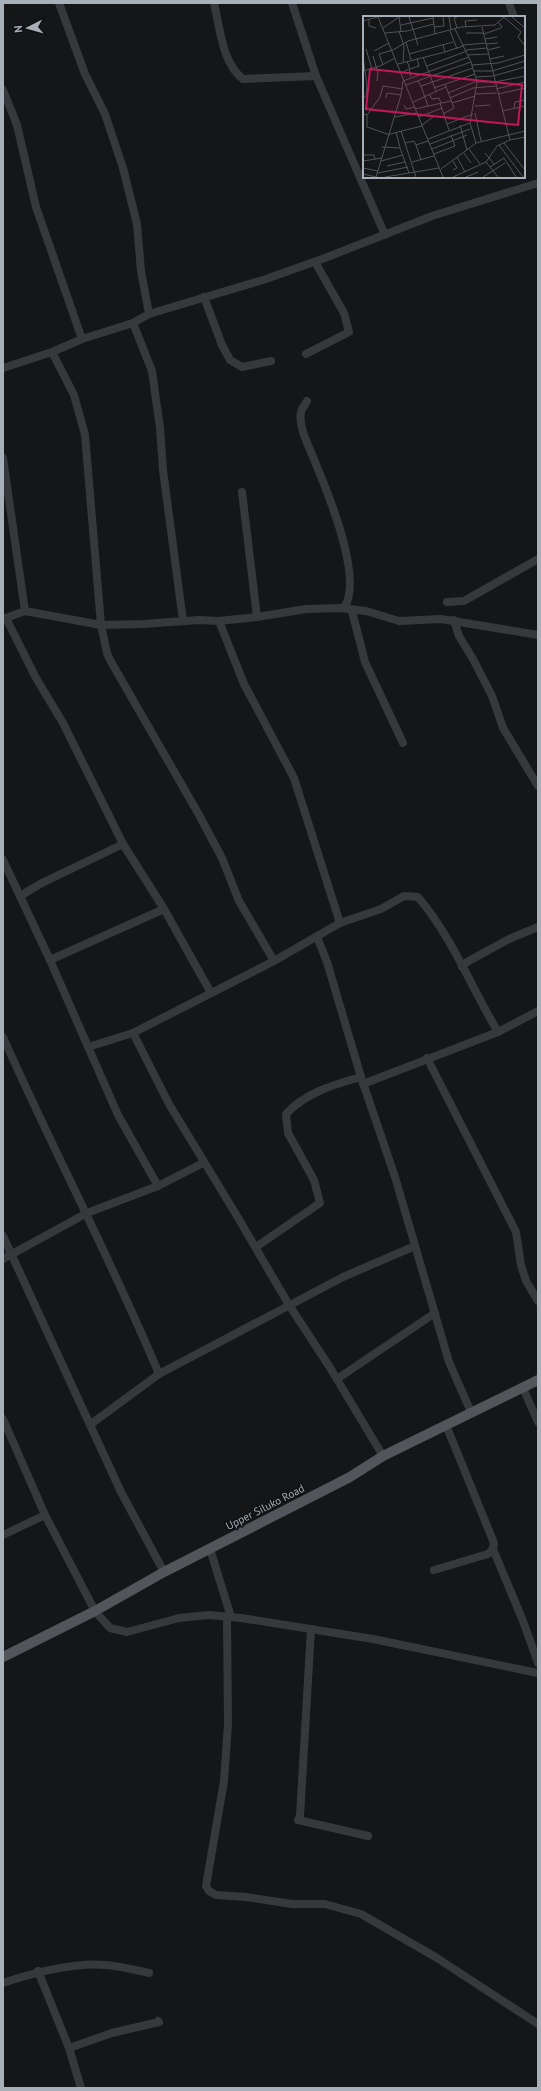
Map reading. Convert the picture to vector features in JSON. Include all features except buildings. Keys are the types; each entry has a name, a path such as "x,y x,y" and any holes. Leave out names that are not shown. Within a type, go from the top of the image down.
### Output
{"main road":[{"name":"Upper Siluko Road","path":"3,1656 95,1611 164,1572 350,1477 383,1456 538,1380"}],"street":[{"path":"59,3 85,74 105,114 123,168 137,224 141,271 149,314"},
{"path":"214,3 228,59 235,73 243,79 316,76"},
{"path":"292,3 316,76 385,236"},
{"path":"509,3 514,16"},
{"path":"3,90 17,125 36,207 82,339"},
{"path":"3,368 52,352 82,339 133,323 149,314 315,262 385,236 432,216 538,183"},
{"path":"306,354 349,332 344,313 315,262"},
{"path":"204,297 222,345 230,360 242,367 271,361"},
{"path":"133,323 152,371 183,621"},
{"path":"52,352 74,396 86,435 102,625 107,653 139,707 161,751 198,813 222,858 239,901 274,961"},
{"path":"307,401 301,412 303,430 337,518 350,574 350,597 344,608"},
{"path":"3,458 25,610"},
{"path":"242,492 256,617"},
{"path":"447,602 464,601 538,559"},
{"path":"211,993 164,909 123,844 63,723 36,678 5,619 25,610 102,625 143,624 219,620 256,617 306,609 344,608 352,611 366,611 399,621 426,618 454,620 538,635"},
{"path":"352,611 365,662 403,743"},
{"path":"219,620 244,684 294,778 340,924"},
{"path":"454,620 459,636 492,696 503,728 538,786"},
{"path":"20,896 42,883 123,844"},
{"path":"3,860 50,960 118,1115 158,1186"},
{"path":"88,1047 134,1033 274,961 340,924 381,909 404,896 418,897 452,944 462,967 498,1032"},
{"path":"50,960 164,909"},
{"path":"462,967 466,962 509,939 538,927"},
{"path":"317,937 327,962 362,1081 415,1246 449,1362 471,1412"},
{"path":"256,1247 320,1203 314,1180 288,1133 286,1114 295,1104 335,1084 362,1081 498,1032 538,1011"},
{"path":"134,1033 158,1085 203,1162 256,1247 289,1305 337,1379 383,1456"},
{"path":"3,1037 87,1213 159,1374"},
{"path":"427,1058 516,1232 521,1265 526,1281 538,1301"},
{"path":"3,1259 87,1213 158,1186 203,1162"},
{"path":"3,1236 91,1424 121,1492 164,1572"},
{"path":"91,1424 159,1374 343,1277 415,1246"},
{"path":"337,1379 435,1314"},
{"path":"523,1388 538,1422"},
{"path":"3,1419 45,1515 95,1611 110,1628 127,1632 179,1618 209,1615 229,1617 373,1639 538,1673"},
{"path":"446,1425 494,1543 493,1549 523,1621 538,1663"},
{"path":"3,1534 45,1515"},
{"path":"210,1549 229,1617 228,1724 224,1781 206,1886 209,1891 216,1895 246,1897 292,1904 325,1904 361,1914 437,1958 538,2024"},
{"path":"434,1570 488,1554 493,1549"},
{"path":"311,1629 300,1816 298,1820 368,1836"},
{"path":"3,1983 38,1971 105,1964 149,1973"},
{"path":"38,1971 69,2048 81,2088"},
{"path":"69,2048 112,2033 159,2022 158,2021"}]}
